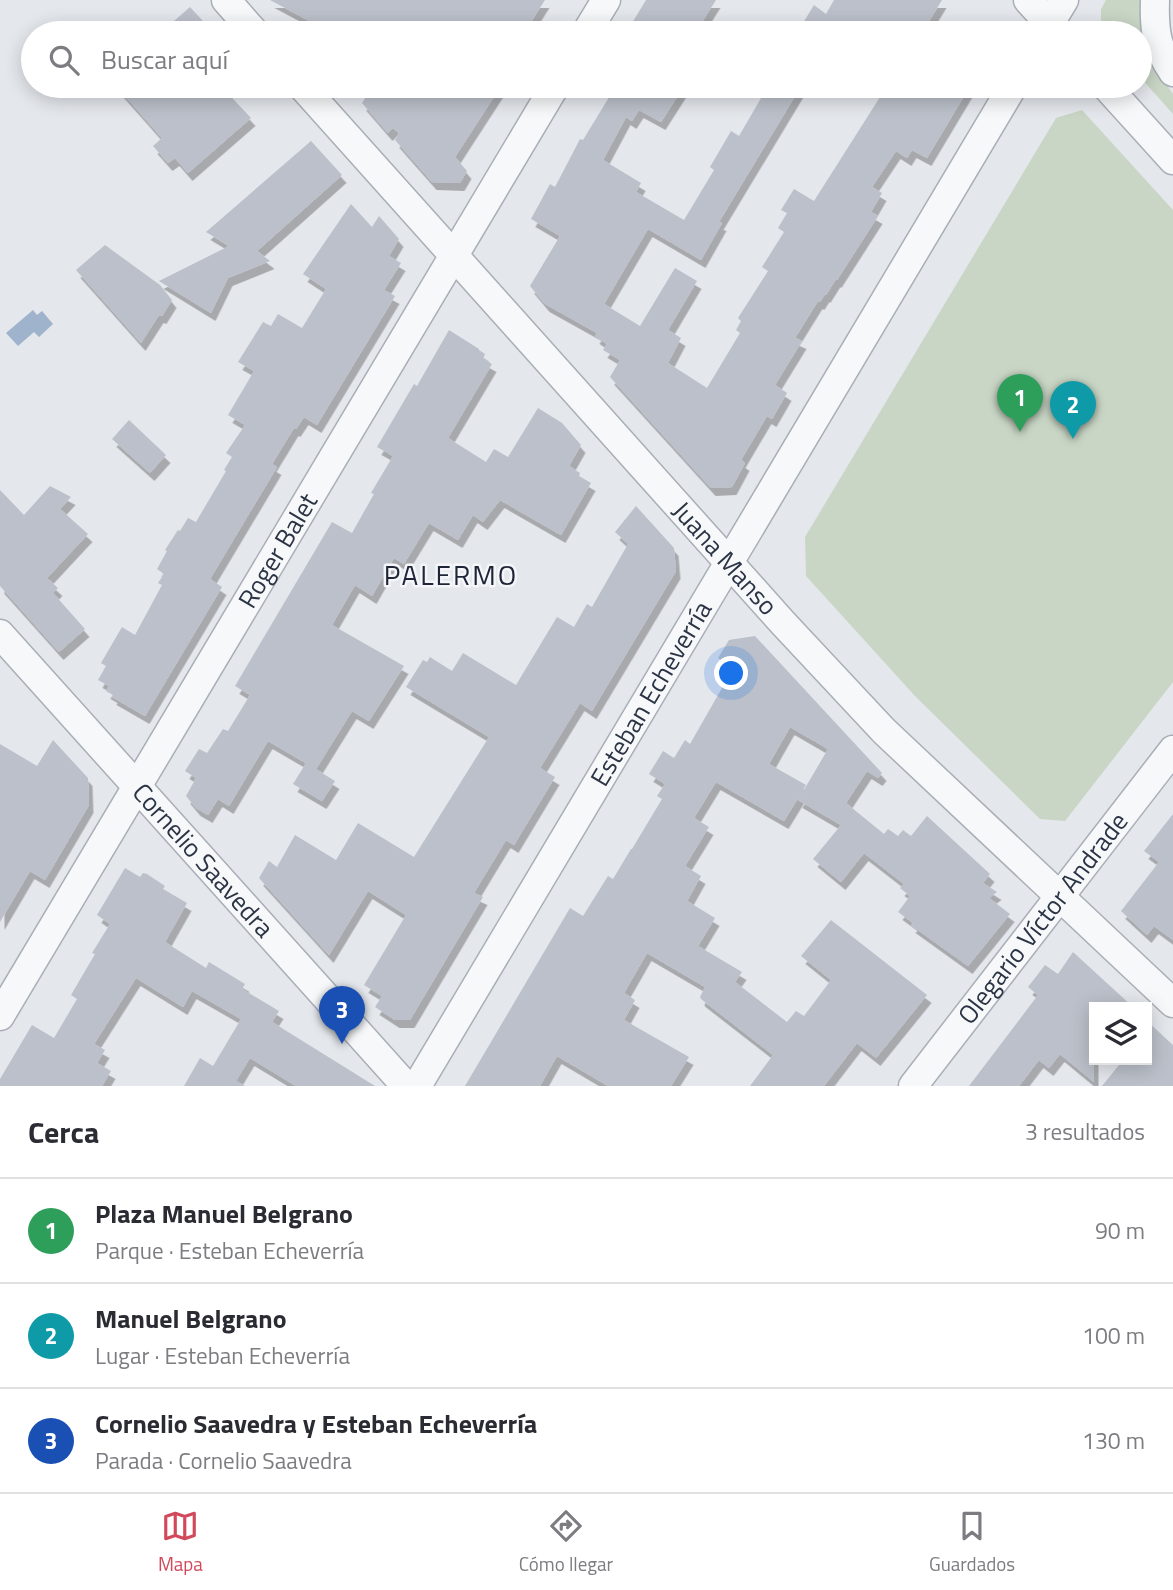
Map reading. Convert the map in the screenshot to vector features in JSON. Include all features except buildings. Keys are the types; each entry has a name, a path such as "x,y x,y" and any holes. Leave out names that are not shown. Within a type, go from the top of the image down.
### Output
{"street":[{"path":"226,0 244,21"},
{"path":"593,21 606,0"},
{"path":"1028,0 1052,21"},
{"path":"1155,0 1156,37 1173,72"},
{"name":"Juana Manso","path":"313,98 783,623 884,731 1173,1003"},
{"name":"Roger Balet","path":"0,1016 548,98"},
{"name":"Esteban Echeverría","path":"417,1086 1006,98"},
{"path":"1117,98 1173,160"},
{"name":"Cornelio Saavedra","path":"0,634 406,1086"},
{"name":"Olegario Víctor Andrade","path":"913,1086 1173,750"}],"green space":[{"path":"1106,0 1142,0 1147,21 1101,21 1101,9"},
{"path":"1152,40 1161,76 1173,94 1173,114 1152,90"},
{"path":"1082,110 1173,210 1173,682 1065,821 1040,819 915,696 806,576 805,537 1056,118"}],"water":[{"path":"33,310 37,315 42,311 53,324 39,337 34,332 18,346 6,333"}],"place":[{"name":"Plaza Manuel Belgrano","path":"1020,432"},
{"name":"Manuel Belgrano","path":"1073,439"},
{"name":"Cornelio Saavedra y Esteban Echeverría","path":"342,1044"}],"district":[{"name":"PALERMO","path":"451,575"}]}
